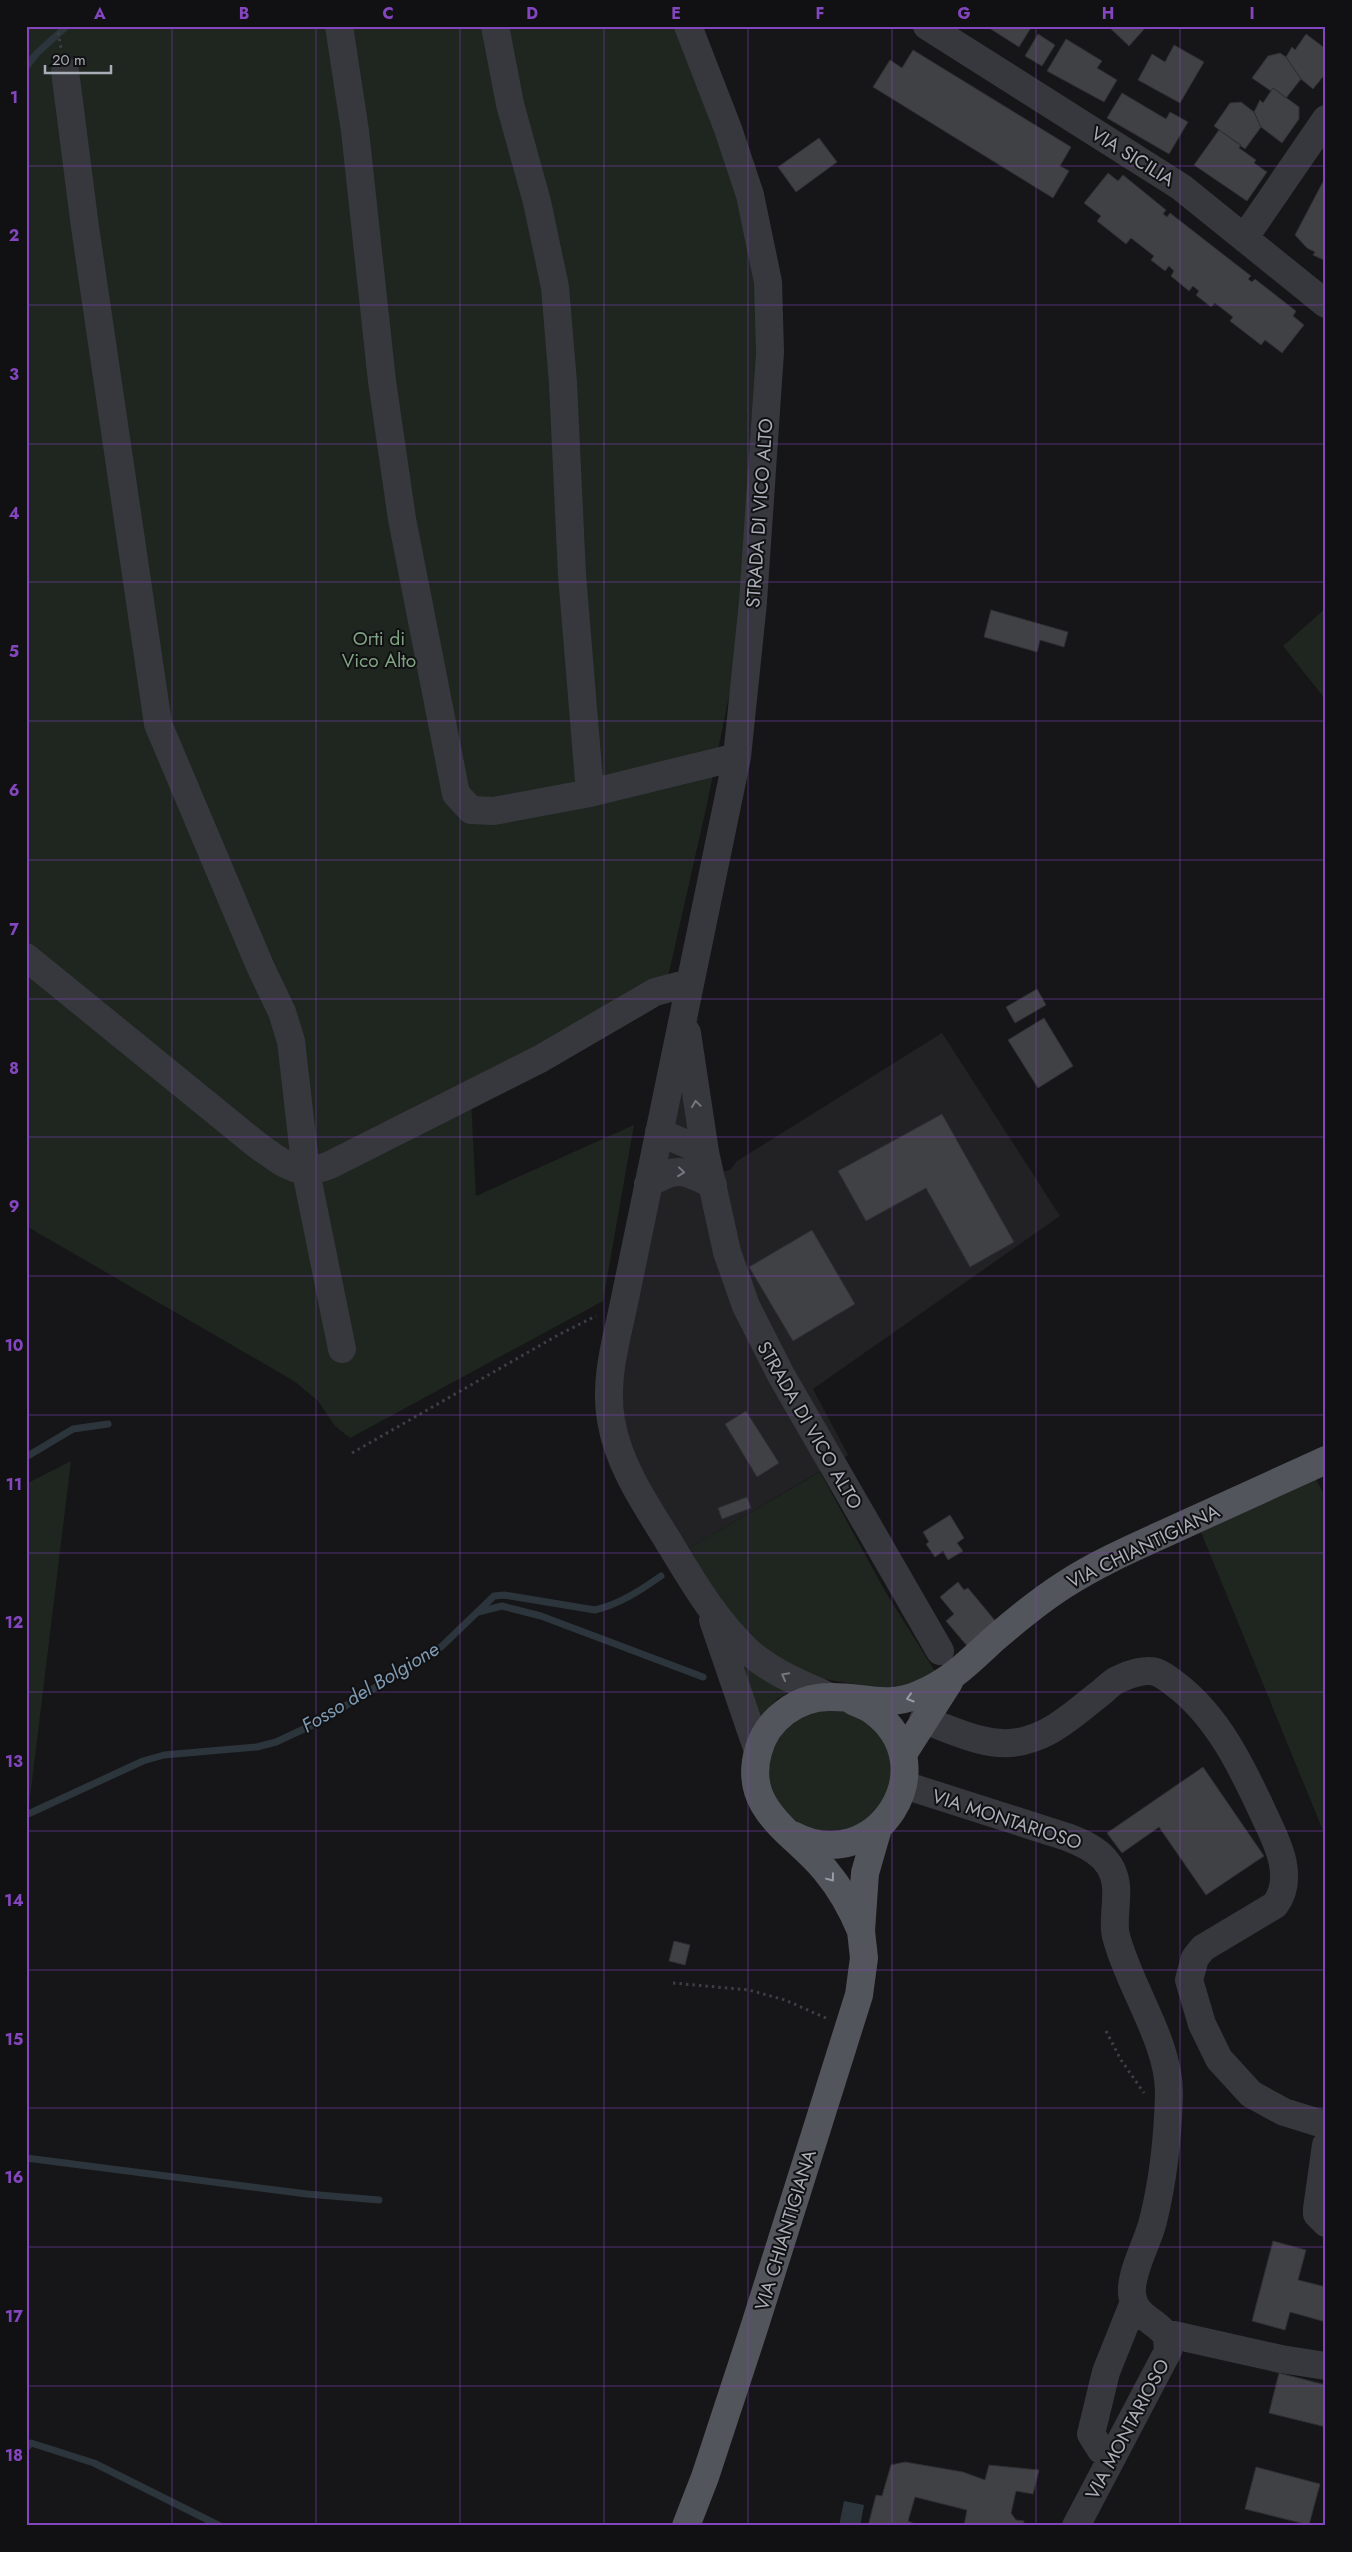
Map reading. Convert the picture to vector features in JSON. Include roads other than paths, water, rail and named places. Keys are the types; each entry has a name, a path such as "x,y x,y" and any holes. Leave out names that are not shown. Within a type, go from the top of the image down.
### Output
{"main road":[{"name":"VIA CHIANTIGIANA","path":"862,1931 852,1909 826,1871 769,1815 759,1795 755,1774 758,1751 768,1730 784,1712 806,1701 839,1698 895,1702 921,1694 953,1676 1010,1626 1075,1578 1129,1550 1326,1460"},
{"name":"VIA CHIANTIGIANA","path":"902,1754 953,1676"},
{"name":"VIA CHIANTIGIANA","path":"785,1831 807,1842 832,1846 856,1841 878,1828 890,1816 899,1801 904,1784 902,1754 892,1730 873,1711 839,1698"},
{"name":"VIA CHIANTIGIANA","path":"686,2526 705,2477 755,2325 859,1995 863,1970 862,1931 865,1873 878,1828"}],"street":[{"path":"339,26 355,131 382,381 402,519 456,794 466,807 484,813 590,793 737,757"},
{"path":"496,26 510,104 537,202 555,287 563,383 572,575 590,793"},
{"name":"STRADA DI VICO ALTO","path":"688,26 728,128 750,195 765,260 770,301 770,352 753,602 737,757 624,1303 609,1385 611,1419 618,1449 641,1496 709,1607 749,1652 762,1662 793,1680 839,1698"},
{"name":"VIA SICILIA","path":"927,26 1176,184 1245,237 1326,304"},
{"path":"65,71 85,227 158,724 285,1020 295,1062 306,1172 342,1349"},
{"path":"1245,237 1326,119"},
{"path":"29,963 257,1146 286,1165 306,1172 330,1165 531,1063 655,992 687,994"},
{"name":"STRADA DI VICO ALTO","path":"687,994 688,1049 705,1152 727,1252 737,1284 755,1326 940,1651"},
{"path":"658,1132 705,1152"},
{"path":"648,1184 676,1170 692,1174 713,1186"},
{"name":"STRADA DI VICO ALTO","path":"709,1607 758,1751"},
{"path":"923,1720 988,1742 1010,1743 1042,1736 1059,1726 1118,1679 1139,1672 1156,1672 1192,1696 1216,1725 1265,1816 1283,1861 1285,1874 1280,1898 1275,1905 1203,1948 1195,1958 1189,1980 1202,2024 1219,2059 1251,2094 1284,2112 1326,2125"},
{"name":"VIA MONTARIOSO","path":"904,1784 1080,1842 1098,1852 1108,1862 1114,1873 1117,1886 1115,1925 1117,1938 1167,2066 1169,2092 1156,2208 1133,2280 1132,2290 1134,2302 1142,2316 1165,2333 1169,2345 1166,2357 1076,2526"},
{"path":"1326,2145 1316,2209 1317,2214 1326,2223"},
{"path":"1112,2458 1102,2450 1091,2434 1106,2372 1134,2302"},
{"path":"1165,2333 1281,2359 1326,2366"}],"waterway":[{"path":"26,67 37,53 67,26"},
{"path":"26,1457 73,1429 108,1424"},
{"name":"Fosso del Bolgione","path":"26,1815 143,1761 164,1755 257,1747 276,1742 319,1722 441,1647 494,1596 504,1595 595,1610 622,1600 661,1576"},
{"path":"478,1612 502,1606 541,1616 703,1677"},
{"path":"26,2158 307,2194 379,2200"},
{"path":"26,2448 31,2443 94,2463 220,2526"}],"park label":[{"name":"Orti di Vico Alto","path":"379,649"}]}
